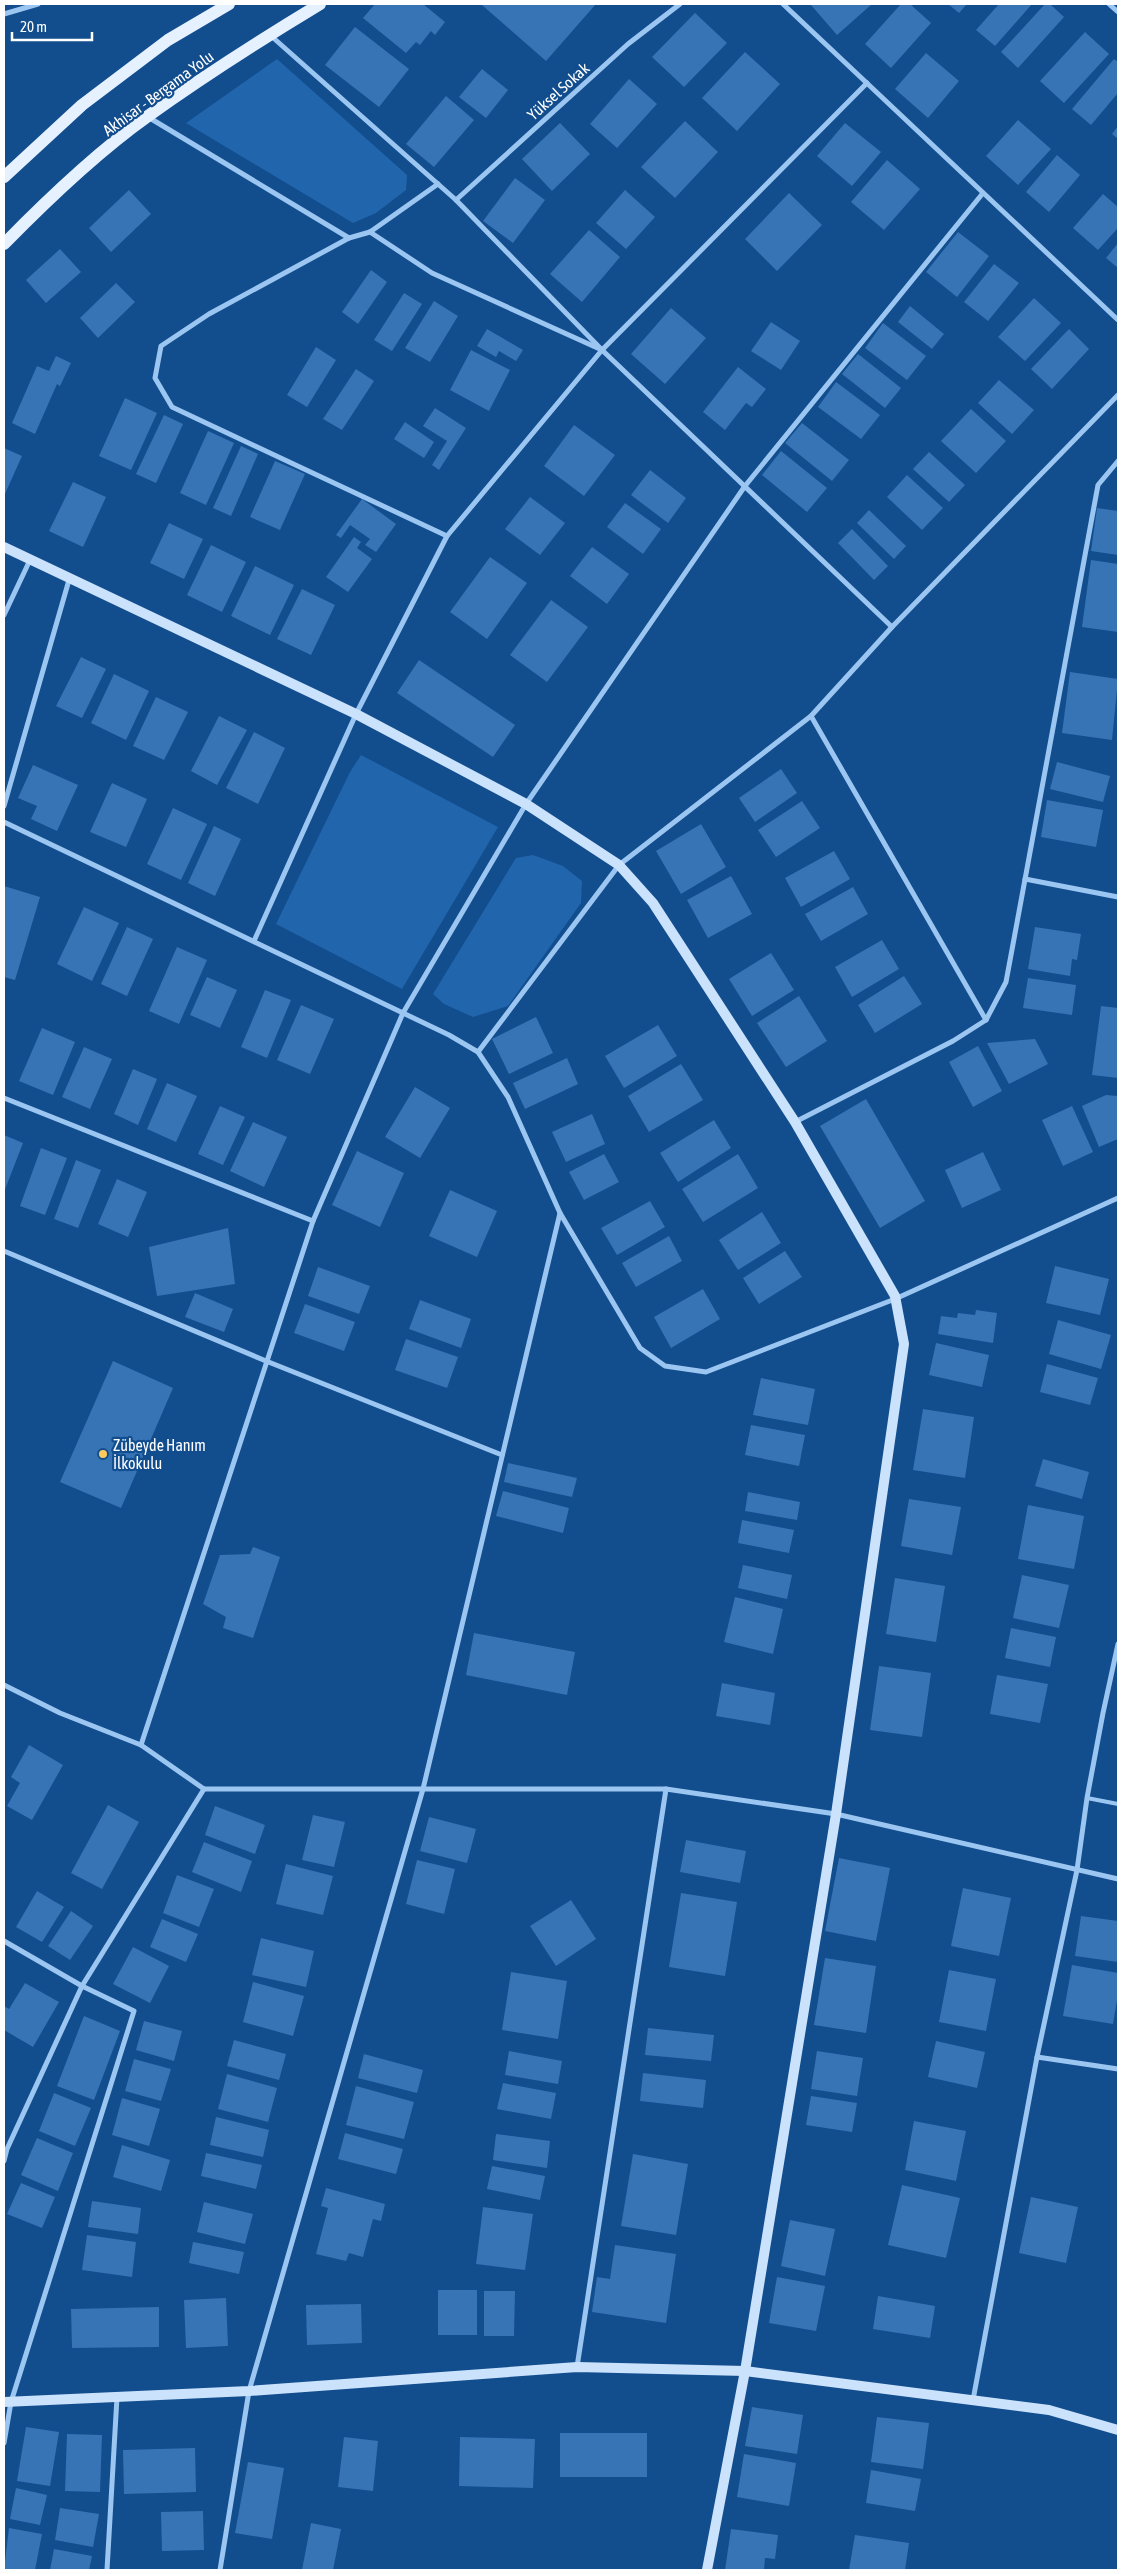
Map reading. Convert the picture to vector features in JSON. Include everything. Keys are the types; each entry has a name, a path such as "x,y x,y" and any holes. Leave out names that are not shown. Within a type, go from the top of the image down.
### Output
{"main road":[{"path":"4,177 82,105 168,40 229,4"},
{"name":"Akhisar - Bergama Yolu","path":"4,244 52,195 148,116 269,34 320,4"}],"street":[{"path":"4,14 38,4"},
{"name":"Yüksel Sokak","path":"456,200 628,44 680,4"},
{"path":"783,4 1118,320"},
{"path":"1109,4 1118,12"},
{"path":"269,34 456,200 602,350 892,627"},
{"path":"254,941 356,714 447,536 602,350 867,83"},
{"path":"148,116 349,238"},
{"path":"438,184 370,232 349,238 208,314 161,346 155,378 172,407 447,536"},
{"path":"141,1744 314,1221 403,1013 526,804 745,486 983,193"},
{"path":"370,232 432,273 602,350"},
{"path":"478,1052 619,865 811,716 892,627 1118,395"},
{"path":"795,1122 953,1041 986,1020 1006,982 1098,485 1118,461"},
{"path":"4,547 69,580 356,714 526,804 619,865 653,903 795,1122 896,1299 904,1344 836,1814 745,2371 707,2570"},
{"path":"4,615 30,560"},
{"path":"4,806 69,580"},
{"path":"811,716 986,1020"},
{"path":"4,822 448,1034 478,1052 508,1097 560,1213 640,1348 665,1366 706,1372 896,1299 1118,1198"},
{"path":"1025,879 1118,897"},
{"path":"4,1098 314,1221"},
{"path":"220,2570 249,2391 423,1789 560,1213"},
{"path":"4,1251 266,1362 502,1455"},
{"path":"973,2400 1036,2057 1077,1870 1087,1798 1118,1644"},
{"path":"4,1685 60,1713 141,1744 204,1789 666,1789 836,1814 1118,1879"},
{"path":"4,2161 5,2148 82,1986 204,1789"},
{"path":"577,2367 666,1789"},
{"path":"4,1941 82,1986 134,2011 7,2402 4,2442"},
{"path":"1036,2057 1118,2069"},
{"path":"7,2402 249,2391 577,2367 745,2371 1049,2410 1118,2430"},
{"path":"107,2570 117,2396"}],"lane":[{"path":"1087,1798 1118,1804"}],"shaded area":[{"path":"277,59 407,175 406,190 376,213 353,223 186,123"},
{"path":"361,755 498,827 402,989 276,924 350,772"},
{"path":"533,855 563,866 582,881 581,903 508,1006 473,1017 444,1004 433,994 516,858"}],"building":[{"path":"375,4 423,4 445,22 435,35 431,31 420,45 416,42 406,53 363,18"},
{"path":"483,4 596,4 546,61"},
{"path":"872,4 837,35 811,5"},
{"path":"901,4 910,4 931,23 891,68 865,44"},
{"path":"948,4 967,4 959,13"},
{"path":"999,4 1032,4 995,46 976,30"},
{"path":"1045,4 1050,4 1064,17 1018,68 1001,52"},
{"path":"695,13 727,43 684,87 652,57"},
{"path":"355,27 409,69 379,107 325,65"},
{"path":"1085,32 1109,54 1064,103 1040,81"},
{"path":"745,52 780,84 737,131 702,98"},
{"path":"926,53 959,81 928,118 895,89"},
{"path":"1114,59 1118,62 1118,93 1091,125 1072,109"},
{"path":"482,69 508,90 486,118 459,97"},
{"path":"629,79 657,104 617,148 590,124"},
{"path":"446,96 474,120 434,167 406,144"},
{"path":"1018,120 1051,149 1018,185 986,156"},
{"path":"685,121 718,152 675,198 641,167"},
{"path":"560,123 590,154 552,191 522,159"},
{"path":"845,123 881,152 852,186 817,156"},
{"path":"1118,126 1118,139 1112,134"},
{"path":"1057,155 1080,175 1049,212 1026,192"},
{"path":"887,160 920,189 884,230 851,202"},
{"path":"515,178 545,200 513,243 483,221"},
{"path":"129,190 151,214 111,252 89,228"},
{"path":"625,190 655,217 626,249 596,223"},
{"path":"789,193 822,225 777,271 745,239"},
{"path":"1103,194 1118,207 1118,228 1098,250 1073,228"},
{"path":"589,230 620,257 582,302 550,274"},
{"path":"958,232 989,256 957,297 926,272"},
{"path":"1118,243 1118,268 1106,258"},
{"path":"60,249 81,272 46,303 26,280"},
{"path":"994,264 1019,283 988,321 964,302"},
{"path":"371,270 387,282 358,324 342,312"},
{"path":"116,283 135,302 98,338 80,318"},
{"path":"404,293 422,304 392,351 374,340"},
{"path":"1034,298 1061,323 1025,361 998,337"},
{"path":"434,301 458,316 430,362 405,348"},
{"path":"910,306 944,334 932,349 898,322"},
{"path":"671,308 706,338 665,384 631,354"},
{"path":"771,322 800,341 781,370 751,351"},
{"path":"883,323 926,356 907,380 865,348"},
{"path":"487,329 523,350 516,361 499,351 496,357 477,346"},
{"path":"1069,329 1089,349 1052,389 1031,369"},
{"path":"316,347 336,360 307,407 287,395"},
{"path":"471,350 510,370 489,411 450,390"},
{"path":"858,354 901,388 885,408 842,374"},
{"path":"56,356 71,363 60,386 57,384 35,434 12,423 37,366 49,371"},
{"path":"738,367 766,389 752,407 746,403 725,430 703,412"},
{"path":"356,369 374,381 342,430 323,419"},
{"path":"999,380 1034,410 1012,434 978,403"},
{"path":"836,382 880,415 861,439 818,407"},
{"path":"125,398 157,413 131,470 99,456"},
{"path":"435,408 466,428 439,470 432,465 447,441 423,426"},
{"path":"971,409 1006,441 976,473 941,441"},
{"path":"164,415 183,424 156,483 136,474"},
{"path":"405,422 434,442 424,458 394,439"},
{"path":"802,423 849,460 832,481 785,443"},
{"path":"574,425 615,455 584,496 544,466"},
{"path":"208,431 234,443 206,505 180,493"},
{"path":"241,446 258,454 231,516 213,508"},
{"path":"4,448 22,456 4,496"},
{"path":"781,451 827,488 807,512 762,475"},
{"path":"929,452 965,485 949,502 913,469"},
{"path":"275,461 305,474 280,530 250,517"},
{"path":"650,470 686,498 668,523 631,495"},
{"path":"907,475 943,508 922,530 887,497"},
{"path":"73,482 106,497 83,547 49,531"},
{"path":"530,497 565,523 540,555 505,529"},
{"path":"362,499 396,524 376,552 365,545 370,539 350,525 341,538 336,535"},
{"path":"625,503 661,529 643,554 607,527"},
{"path":"1097,508 1118,511 1118,555 1091,551"},
{"path":"869,510 906,546 894,559 857,523"},
{"path":"169,523 203,539 184,579 150,563"},
{"path":"852,529 888,566 874,580 838,543"},
{"path":"354,537 361,542 357,548 372,559 348,592 326,577"},
{"path":"211,545 246,562 222,612 187,595"},
{"path":"592,547 629,574 607,604 570,576"},
{"path":"490,557 527,583 487,639 450,612"},
{"path":"1091,560 1118,564 1118,632 1082,627"},
{"path":"255,566 294,585 270,635 231,616"},
{"path":"302,589 335,605 311,655 277,639"},
{"path":"551,600 588,627 547,682 510,655"},
{"path":"81,657 106,669 82,718 56,706"},
{"path":"419,660 515,725 493,757 397,693"},
{"path":"1070,672 1118,679 1112,740 1062,733"},
{"path":"114,674 149,691 126,740 91,723"},
{"path":"156,697 188,712 164,760 133,746"},
{"path":"219,716 247,730 217,785 191,771"},
{"path":"254,732 285,748 258,804 226,788"},
{"path":"1057,762 1110,776 1103,802 1050,789"},
{"path":"33,765 78,785 57,831 31,819 37,806 18,798"},
{"path":"781,769 797,793 755,822 739,798"},
{"path":"112,783 147,799 126,847 90,832"},
{"path":"1047,800 1103,810 1096,847 1041,837"},
{"path":"802,801 820,828 776,857 758,830"},
{"path":"173,808 207,824 181,880 147,864"},
{"path":"701,824 726,867 681,894 656,851"},
{"path":"214,826 241,839 215,896 188,883"},
{"path":"834,851 850,879 801,907 785,878"},
{"path":"731,876 752,914 708,938 687,900"},
{"path":"4,886 40,897 15,980 4,977"},
{"path":"853,887 868,914 821,941 805,914"},
{"path":"84,907 119,923 92,981 57,964"},
{"path":"127,927 153,939 127,996 101,984"},
{"path":"1035,927 1081,934 1077,960 1072,959 1070,976 1028,969"},
{"path":"882,940 899,969 852,997 835,967"},
{"path":"177,947 207,960 179,1024 149,1011"},
{"path":"771,953 794,990 752,1016 729,979"},
{"path":"904,976 922,1004 875,1033 858,1005"},
{"path":"207,977 237,990 220,1028 190,1015"},
{"path":"1028,978 1076,985 1072,1015 1023,1008"},
{"path":"265,990 291,1000 267,1058 241,1047"},
{"path":"799,996 827,1041 786,1067 757,1023"},
{"path":"301,1005 334,1019 310,1074 277,1060"},
{"path":"1101,1006 1118,1008 1118,1078 1092,1075"},
{"path":"536,1017 553,1053 509,1074 492,1039"},
{"path":"658,1025 677,1056 624,1088 605,1056"},
{"path":"42,1028 75,1042 53,1095 19,1081"},
{"path":"1035,1039 1048,1064 1009,1084 987,1043"},
{"path":"978,1046 1002,1091 973,1107 949,1062"},
{"path":"84,1047 112,1059 90,1109 62,1097"},
{"path":"567,1058 578,1084 525,1109 513,1083"},
{"path":"681,1064 703,1100 649,1132 628,1096"},
{"path":"133,1069 157,1079 138,1125 114,1114"},
{"path":"167,1083 197,1096 176,1142 147,1129"},
{"path":"415,1087 450,1108 420,1158 385,1137"},
{"path":"1106,1095 1118,1096 1118,1139 1099,1147 1082,1106"},
{"path":"866,1099 925,1201 880,1228 820,1126"},
{"path":"220,1106 245,1117 223,1165 198,1154"},
{"path":"1072,1106 1093,1152 1063,1166 1042,1120"},
{"path":"592,1114 605,1144 566,1162 552,1132"},
{"path":"714,1120 731,1148 678,1182 660,1153"},
{"path":"253,1122 287,1137 264,1187 230,1171"},
{"path":"4,1135 23,1143 4,1192"},
{"path":"41,1148 67,1158 45,1215 20,1206"},
{"path":"357,1151 404,1173 380,1227 332,1205"},
{"path":"983,1152 1001,1190 962,1208 945,1170"},
{"path":"604,1154 619,1182 584,1200 569,1172"},
{"path":"738,1154 758,1188 703,1222 682,1189"},
{"path":"76,1160 101,1170 78,1228 54,1219"},
{"path":"117,1179 147,1192 128,1237 98,1224"},
{"path":"450,1190 497,1211 477,1257 429,1236"},
{"path":"650,1201 665,1227 617,1255 601,1228"},
{"path":"762,1212 781,1243 738,1270 719,1240"},
{"path":"228,1228 235,1284 157,1296 149,1247"},
{"path":"669,1236 682,1261 636,1287 622,1263"},
{"path":"785,1251 802,1277 759,1304 743,1278"},
{"path":"1055,1266 1109,1279 1100,1315 1046,1303"},
{"path":"318,1267 370,1286 359,1314 308,1296"},
{"path":"703,1289 720,1319 671,1348 654,1317"},
{"path":"195,1293 233,1309 224,1332 185,1317"},
{"path":"420,1300 471,1319 461,1348 409,1329"},
{"path":"305,1304 355,1322 344,1351 294,1333"},
{"path":"976,1310 997,1313 993,1343 938,1334 941,1316 957,1318 958,1313 975,1315"},
{"path":"1058,1320 1111,1335 1101,1369 1049,1354"},
{"path":"406,1339 458,1357 447,1388 395,1370"},
{"path":"936,1343 989,1355 982,1387 929,1375"},
{"path":"113,1361 173,1388 121,1508 60,1482"},
{"path":"1047,1364 1098,1378 1090,1405 1040,1392"},
{"path":"761,1378 815,1389 808,1425 753,1415"},
{"path":"923,1409 974,1417 965,1478 913,1470"},
{"path":"751,1425 805,1435 799,1466 745,1455"},
{"path":"1043,1459 1089,1472 1082,1499 1035,1486"},
{"path":"508,1463 577,1478 572,1497 504,1482"},
{"path":"503,1491 569,1508 563,1533 496,1516"},
{"path":"748,1492 800,1502 797,1520 745,1511"},
{"path":"909,1499 961,1507 952,1555 901,1546"},
{"path":"1028,1505 1084,1516 1074,1569 1018,1559"},
{"path":"742,1520 794,1530 789,1553 738,1543"},
{"path":"253,1547 280,1557 253,1638 223,1628 226,1617 203,1604 220,1555 250,1554"},
{"path":"743,1565 792,1575 787,1599 738,1588"},
{"path":"1022,1575 1069,1585 1059,1628 1013,1618"},
{"path":"895,1578 945,1586 936,1642 886,1634"},
{"path":"735,1597 783,1609 773,1654 724,1642"},
{"path":"1011,1628 1056,1637 1050,1667 1005,1658"},
{"path":"474,1633 575,1652 567,1695 466,1675"},
{"path":"879,1666 931,1673 922,1737 870,1730"},
{"path":"997,1675 1048,1684 1040,1723 990,1714"},
{"path":"722,1683 775,1693 770,1725 716,1716"},
{"path":"29,1745 63,1765 32,1820 7,1806 20,1783 11,1777"},
{"path":"108,1805 139,1822 102,1889 71,1873"},
{"path":"215,1806 265,1825 255,1854 205,1835"},
{"path":"313,1815 345,1822 334,1867 302,1860"},
{"path":"429,1817 476,1829 467,1863 420,1851"},
{"path":"686,1840 746,1851 740,1883 680,1872"},
{"path":"204,1842 252,1861 241,1892 192,1872"},
{"path":"839,1858 890,1868 876,1941 825,1931"},
{"path":"417,1860 455,1869 444,1914 406,1904"},
{"path":"286,1864 333,1876 323,1915 276,1904"},
{"path":"177,1875 214,1889 199,1927 163,1913"},
{"path":"963,1888 1011,1898 999,1956 951,1946"},
{"path":"37,1891 64,1907 42,1942 16,1927"},
{"path":"681,1893 737,1902 725,1976 669,1967"},
{"path":"571,1900 596,1939 556,1966 530,1926"},
{"path":"71,1911 93,1926 70,1960 48,1946"},
{"path":"1081,1916 1118,1921 1118,1962 1075,1956"},
{"path":"162,1919 198,1934 186,1962 150,1947"},
{"path":"261,1938 314,1951 306,1987 252,1975"},
{"path":"133,1947 169,1966 150,2003 113,1984"},
{"path":"825,1958 876,1966 866,2033 814,2025"},
{"path":"1072,1965 1118,1973 1118,1994 1113,2024 1063,2016"},
{"path":"949,1970 996,1979 986,2031 939,2022"},
{"path":"511,1972 567,1981 558,2039 502,2030"},
{"path":"253,1982 304,1996 293,2036 243,2022"},
{"path":"25,1983 59,2002 33,2047 4,2030 4,2006 9,2009"},
{"path":"84,2016 120,2031 94,2100 57,2086"},
{"path":"144,2021 182,2031 174,2061 136,2050"},
{"path":"648,2028 714,2035 711,2061 645,2055"},
{"path":"234,2040 286,2054 279,2080 227,2066"},
{"path":"936,2041 985,2052 977,2088 928,2077"},
{"path":"509,2051 562,2061 558,2084 505,2075"},
{"path":"817,2051 863,2058 857,2096 811,2089"},
{"path":"364,2054 423,2070 417,2093 358,2078"},
{"path":"134,2059 171,2069 161,2101 125,2091"},
{"path":"643,2073 706,2080 703,2108 640,2101"},
{"path":"227,2074 277,2088 268,2122 218,2109"},
{"path":"503,2083 556,2093 551,2119 497,2109"},
{"path":"356,2086 414,2102 404,2139 346,2125"},
{"path":"54,2093 91,2108 75,2146 39,2131"},
{"path":"811,2096 857,2103 852,2132 806,2125"},
{"path":"122,2098 160,2109 149,2146 112,2135"},
{"path":"216,2117 269,2130 263,2157 210,2145"},
{"path":"914,2121 966,2131 956,2181 905,2170"},
{"path":"345,2133 403,2149 396,2174 338,2159"},
{"path":"496,2134 550,2141 547,2168 493,2160"},
{"path":"37,2138 73,2153 58,2191 21,2175"},
{"path":"122,2145 170,2160 161,2191 113,2177"},
{"path":"206,2153 262,2165 256,2189 201,2176"},
{"path":"633,2154 688,2164 676,2235 621,2226"},
{"path":"492,2166 545,2176 540,2200 487,2189"},
{"path":"21,2183 55,2197 42,2228 7,2214"},
{"path":"902,2185 960,2198 946,2258 888,2245"},
{"path":"326,2188 385,2204 381,2221 373,2219 363,2257 349,2253 346,2261 316,2254 328,2208 321,2206"},
{"path":"1031,2197 1078,2207 1066,2263 1019,2253"},
{"path":"92,2201 141,2208 138,2234 88,2227"},
{"path":"204,2202 253,2214 245,2244 197,2232"},
{"path":"483,2207 533,2214 525,2270 476,2264"},
{"path":"790,2220 835,2229 825,2276 781,2266"},
{"path":"87,2235 136,2242 132,2277 82,2270"},
{"path":"193,2242 244,2252 239,2274 189,2263"},
{"path":"615,2245 676,2254 666,2323 592,2312 597,2277 610,2279"},
{"path":"777,2277 825,2286 816,2331 769,2323"},
{"path":"438,2290 477,2290 477,2335 438,2335"},
{"path":"484,2291 515,2291 514,2336 484,2336"},
{"path":"878,2296 935,2306 930,2338 873,2329"},
{"path":"226,2298 228,2346 186,2348 184,2300"},
{"path":"361,2304 362,2343 307,2345 306,2305"},
{"path":"159,2307 159,2347 72,2348 71,2309"},
{"path":"752,2407 803,2415 797,2454 745,2446"},
{"path":"877,2417 929,2423 923,2469 871,2462"},
{"path":"26,2427 59,2432 50,2486 17,2481"},
{"path":"560,2433 647,2433 647,2477 560,2477"},
{"path":"67,2434 102,2435 100,2492 65,2491"},
{"path":"344,2437 378,2441 373,2491 338,2487"},
{"path":"460,2437 535,2439 533,2488 459,2486"},
{"path":"195,2448 196,2492 124,2494 123,2450"},
{"path":"744,2454 796,2463 789,2506 737,2497"},
{"path":"248,2462 284,2468 272,2539 235,2533"},
{"path":"871,2470 921,2479 915,2511 866,2503"},
{"path":"16,2488 47,2495 40,2525 10,2519"},
{"path":"60,2508 99,2514 93,2547 55,2540"},
{"path":"203,2511 204,2550 162,2551 161,2512"},
{"path":"311,2523 341,2529 333,2570 302,2570"},
{"path":"9,2528 42,2534 35,2570 4,2570"},
{"path":"731,2529 778,2535 775,2559 765,2558 764,2570 725,2570"},
{"path":"855,2535 909,2543 905,2570 849,2570"},
{"path":"54,2549 92,2556 89,2570 50,2570"}],"place":[{"name":"Zübeyde Hanım İlkokulu","path":"103,1454"}]}
